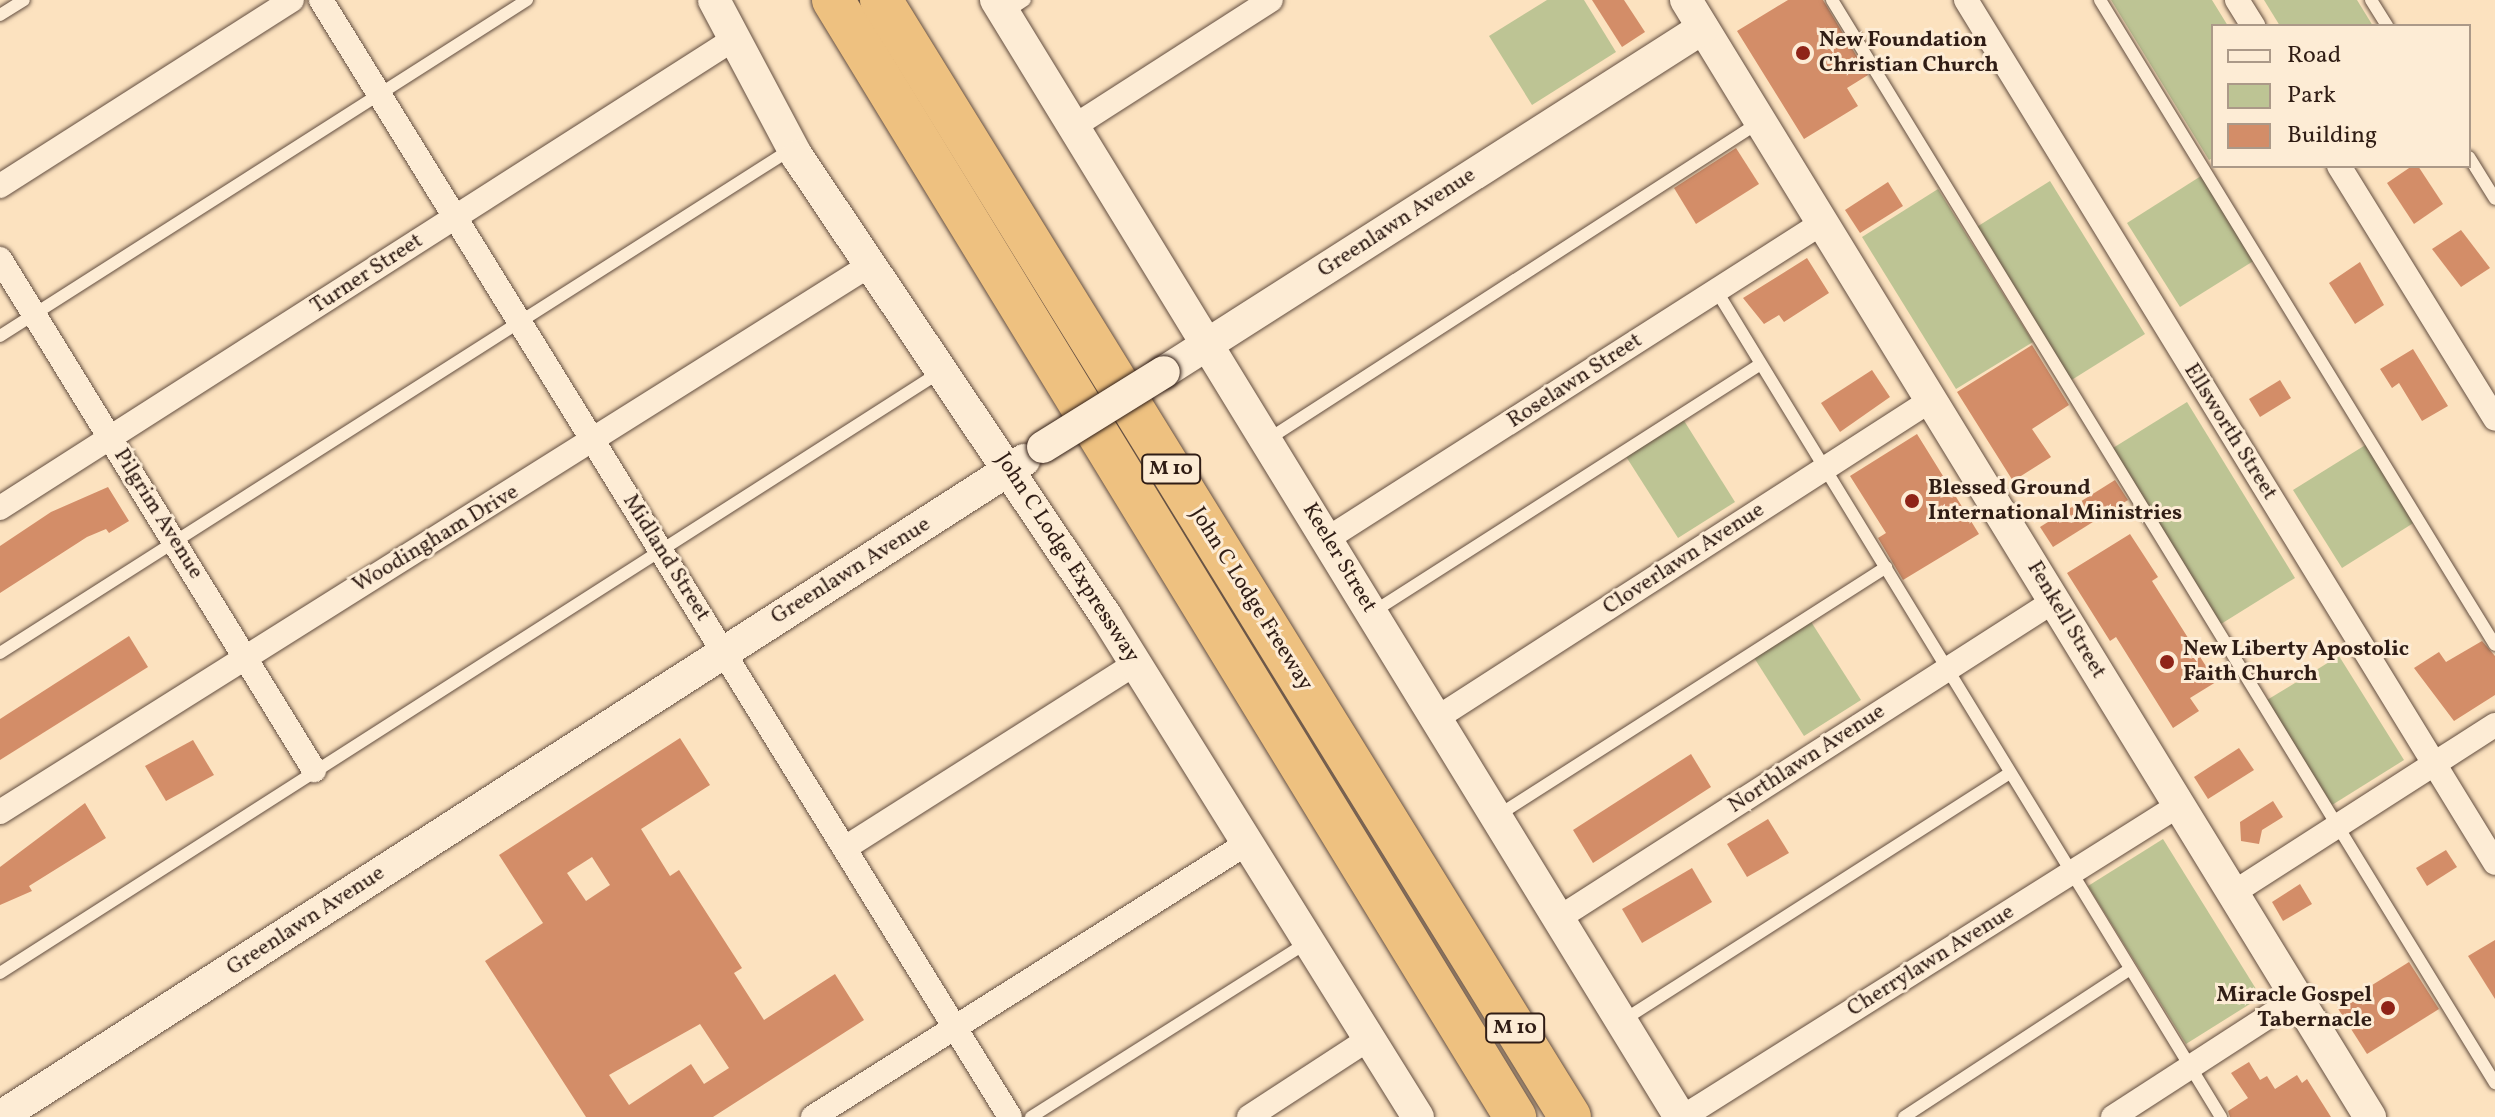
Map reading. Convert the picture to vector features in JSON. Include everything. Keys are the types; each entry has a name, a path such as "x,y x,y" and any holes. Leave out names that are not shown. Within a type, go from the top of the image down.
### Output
{"highway":[{"name":"John C Lodge Freeway","path":"833,0 1515,1117"},
{"name":"John C Lodge Freeway","path":"881,0 1570,1117"}],"street":[{"path":"0,186 292,0"},
{"name":"Midland Street","path":"321,0 1010,1117"},
{"name":"John C Lodge Expressway","path":"714,0 793,148 1136,663 1418,1117"},
{"path":"1073,127 1271,0"},
{"name":"Fenkell Street","path":"1686,0 2370,1117"},
{"name":"Ellsworth Street","path":"1966,0 2495,863"},
{"path":"2237,0 2252,24"},
{"name":"Keeler Street","path":"1008,5 1073,127 1682,1117"},
{"name":"Greenlawn Avenue","path":"0,1117 1043,447 1703,28"},
{"name":"Turner Street","path":"0,508 734,39"},
{"path":"2340,168 2495,419"},
{"name":"Roselawn Street","path":"1327,539 1822,223"},
{"name":"Pilgrim Avenue","path":"0,259 314,770"},
{"name":"Woodingham Drive","path":"0,812 245,655 595,442 870,265"},
{"name":"Cloverlawn Avenue","path":"1437,718 1931,400"},
{"name":"Northlawn Avenue","path":"1559,918 2054,601"},
{"path":"845,848 1136,663"},
{"path":"2233,893 2495,725"},
{"name":"Cherrylawn Avenue","path":"1682,1117 2179,805"},
{"path":"813,1117 1249,842"},
{"path":"2113,1117 2297,998"},
{"path":"1249,1117 1370,1038"}],"lane":[{"path":"0,15 24,0"},
{"path":"0,336 527,0"},
{"path":"1832,0 2495,1083"},
{"path":"2100,0 2495,645"},
{"path":"2371,0 2386,24"},
{"path":"1267,440 1761,122"},
{"path":"0,653 522,325 793,148"},
{"path":"2471,160 2495,199"},
{"path":"1716,290 2221,1117"},
{"path":"1372,613 1761,364"},
{"path":"0,973 943,371"},
{"path":"1497,816 1886,567"},
{"path":"1622,1021 2010,773"},
{"path":"1031,1117 1309,940"},
{"path":"1904,1117 2130,969"}],"green space":[{"path":"1547,0 1584,0 1616,52 1532,105 1489,36"},
{"path":"2111,0 2212,0 2227,24 2211,24 2209,160"},
{"path":"2264,0 2357,0 2372,24 2279,24"},
{"path":"2201,176 2255,260 2180,307 2127,223"},
{"path":"2050,181 2145,334 2070,381 1975,228"},
{"path":"1938,189 2033,342 1956,389 1862,237"},
{"path":"2187,402 2295,578 2221,624 2113,448"},
{"path":"1683,419 1735,502 1678,538 1625,455"},
{"path":"2367,444 2415,522 2342,568 2293,490"},
{"path":"1808,617 1861,700 1804,736 1751,653"},
{"path":"2339,656 2404,760 2332,805 2267,700"},
{"path":"2163,839 2261,997 2186,1044 2088,886"}],"building":[{"path":"1592,0 1624,0 1645,32 1622,47"},
{"name":"New Foundation Christian Church","path":"1788,0 1823,0 1868,75 1847,88 1858,106 1804,139 1737,31"},
{"path":"1736,148 1759,184 1696,224 1674,188"},
{"path":"2409,168 2419,168 2443,204 2414,224 2387,183"},
{"path":"1888,182 1903,206 1860,233 1845,210"},
{"path":"2461,230 2490,268 2461,287 2432,249"},
{"path":"1807,258 1829,293 1784,322 1779,315 1764,324 1743,298"},
{"path":"2360,262 2384,305 2355,324 2329,283"},
{"path":"2032,345 2069,405 2032,429 2051,457 2013,481 1957,392"},
{"path":"2413,349 2448,406 2422,421 2399,383 2392,388 2380,369"},
{"path":"1872,370 1890,397 1840,432 1821,403"},
{"path":"2280,380 2291,398 2260,417 2249,399"},
{"name":"Blessed Ground International Ministries","path":"1917,434 1979,534 1903,580 1878,538 1886,533 1850,476"},
{"path":"2115,480 2128,500 2053,547 2040,527"},
{"path":"108,487 129,521 109,533 106,529 87,537 0,593 0,546 51,512"},
{"name":"New Liberty Apostolic Faith Church","path":"2130,534 2158,577 2152,581 2216,682 2190,698 2199,711 2173,728 2116,637 2110,641 2067,573"},
{"path":"129,636 148,667 0,760 0,719"},
{"path":"2482,641 2495,656 2495,695 2454,721 2414,668 2439,652 2446,662"},
{"path":"680,738 710,785 641,829 670,876 679,870 742,968 734,973 764,1020 835,974 864,1020 713,1117 586,1117 485,961 543,923 499,855","holes":["592,857 610,885 586,901 567,873","700,1024 729,1068 704,1084 691,1064 629,1105 609,1075"]},
{"path":"193,740 214,775 166,801 145,766"},
{"path":"2239,748 2254,770 2208,799 2194,777"},
{"path":"1691,754 1711,787 1593,863 1573,830"},
{"path":"2273,801 2283,817 2262,830 2259,844 2241,841 2240,822"},
{"path":"85,803 106,838 29,886 32,891 0,905 0,867"},
{"path":"1768,819 1789,853 1747,877 1727,844"},
{"path":"2446,850 2457,867 2427,886 2416,868"},
{"path":"1692,868 1712,902 1642,943 1622,909"},
{"path":"2300,884 2312,904 2283,921 2272,902"},
{"path":"2495,940 2495,999 2468,956"},
{"name":"Miracle Gospel Tabernacle","path":"2409,962 2439,1009 2367,1054 2337,1007"},
{"path":"2249,1062 2260,1080 2267,1076 2275,1089 2297,1075 2302,1083 2307,1079 2331,1117 2230,1117 2228,1111 2248,1098 2231,1073"}],"place":[{"name":"New Foundation Christian Church","path":"1803,53"},
{"name":"Blessed Ground International Ministries","path":"1912,501"},
{"name":"New Liberty Apostolic Faith Church","path":"2167,662"},
{"name":"Miracle Gospel Tabernacle","path":"2388,1008"}]}
